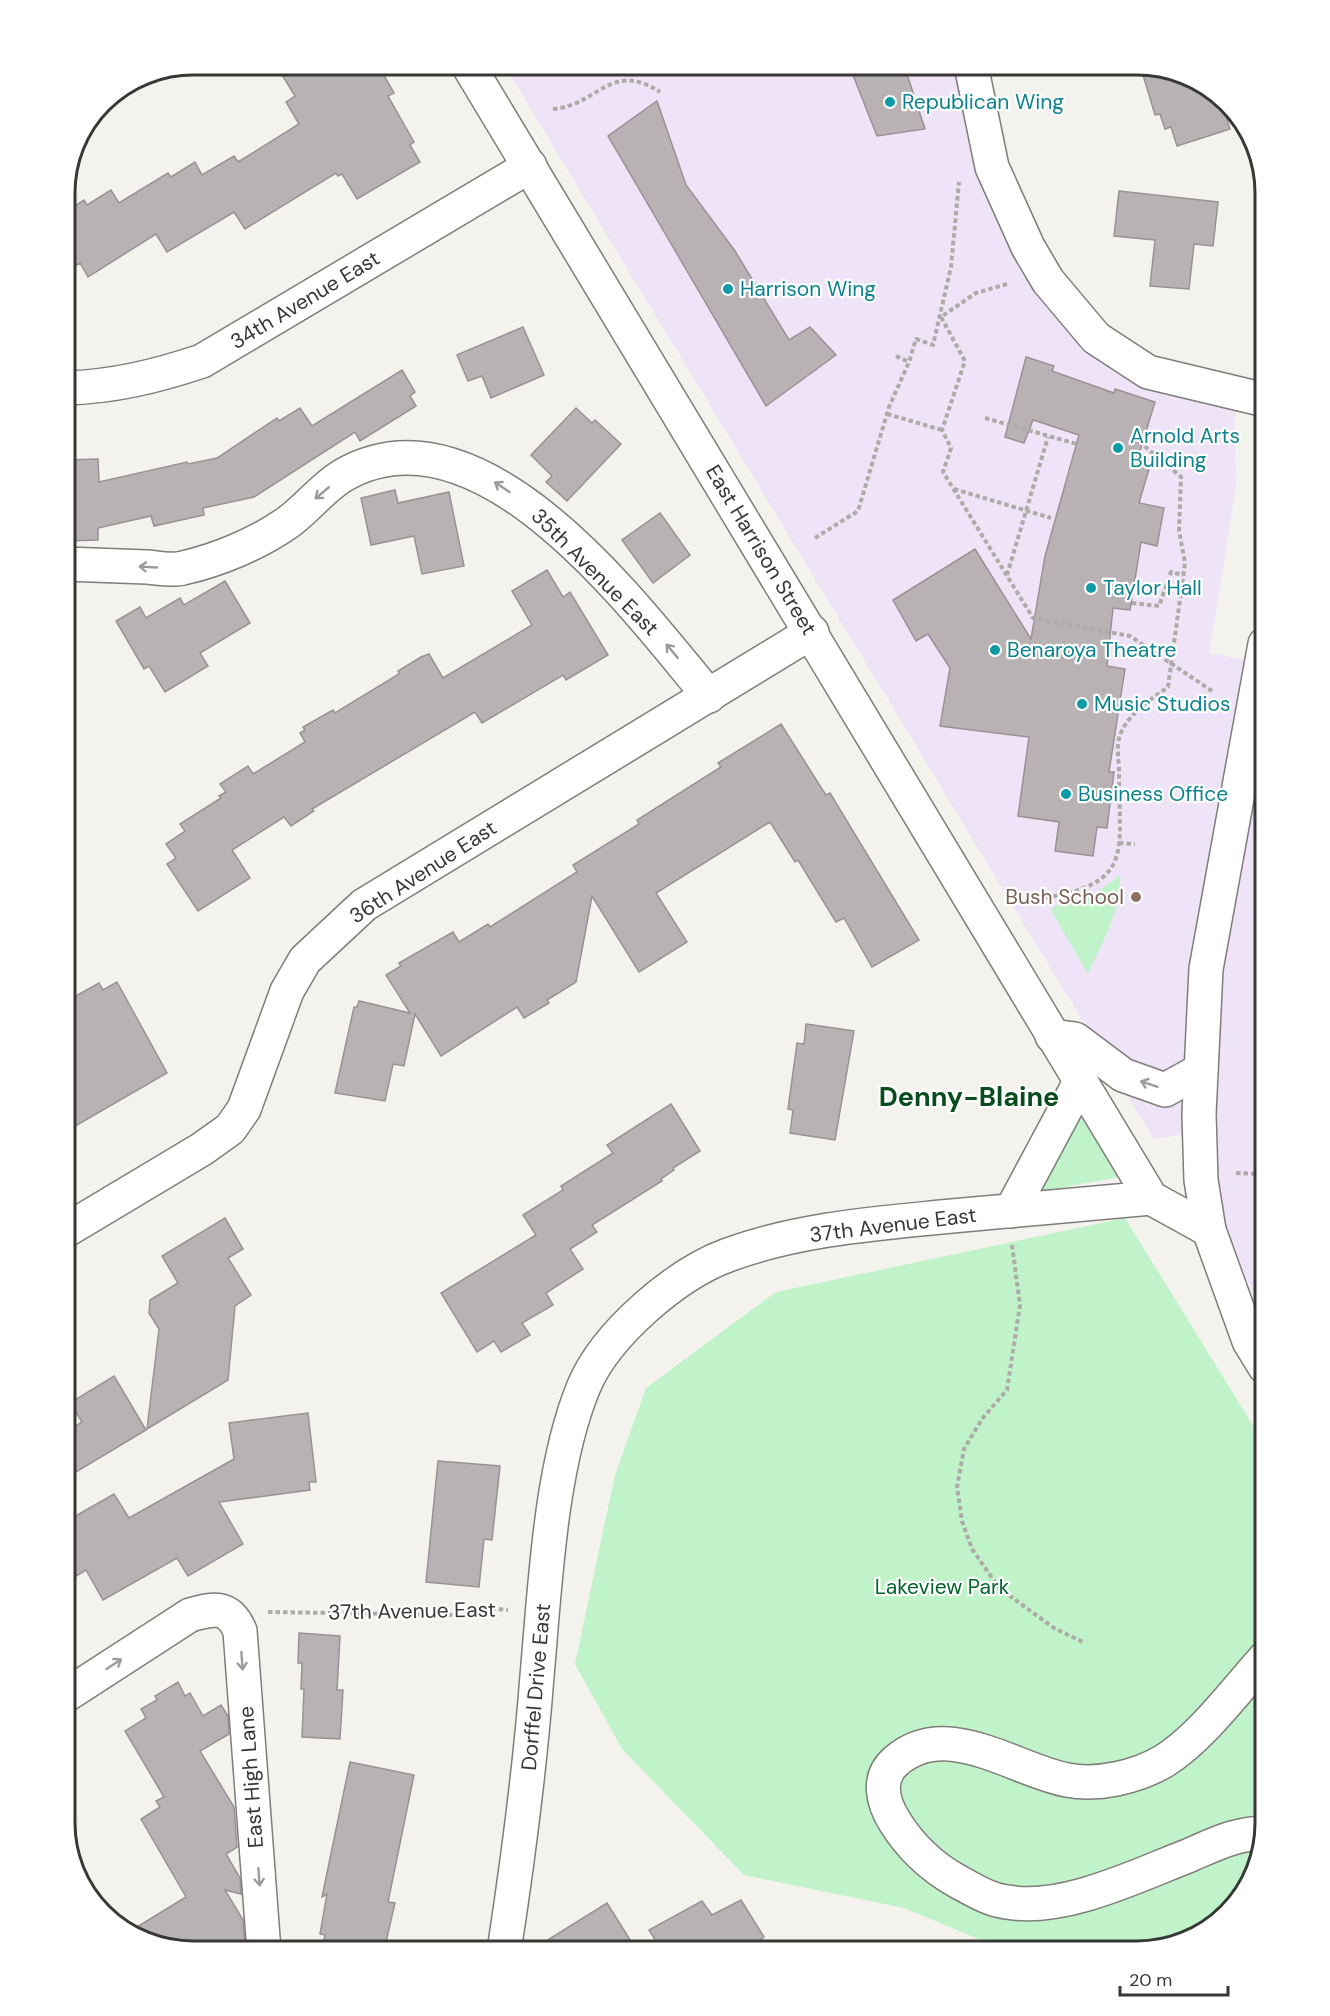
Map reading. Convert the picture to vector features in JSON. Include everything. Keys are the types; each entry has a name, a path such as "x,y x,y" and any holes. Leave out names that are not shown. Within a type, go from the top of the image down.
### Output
{"street":[{"name":"East Harrison Street","path":"475,75 1151,1198 1209,1230"},
{"path":"973,75 992,166 1028,247 1048,281 1096,338 1148,372 1255,397"},
{"name":"34th Avenue East","path":"75,388 92,387 155,376 202,361 530,166"},
{"name":"35th Avenue East","path":"75,564 181,569 255,543 288,522 342,477 373,463 406,459 446,462 492,481 541,513 636,608 710,696"},
{"name":"36th Avenue East","path":"75,1225 202,1149 230,1129 244,1109 287,991 305,960 363,905 812,633"},
{"path":"1255,704 1206,969 1201,1070 1201,1180 1209,1230 1249,1341 1255,1350"},
{"path":"1052,1036 1075,1039 1123,1075 1165,1090 1201,1070"},
{"path":"1011,1224 1080,1082"},
{"name":"37th Avenue East","path":"572,1424 584,1386 604,1349 627,1323 676,1284 725,1256 765,1243 846,1226 1011,1224 1151,1198"},
{"name":"Dorffel Drive East","path":"505,1941 532,1737 557,1490 572,1424"},
{"name":"East High Lane","path":"75,1689 190,1615 206,1610 222,1610 234,1618 240,1631 263,1941"},
{"path":"1254,1835 1233,1839 1118,1884 1029,1905 1004,1902 953,1879 921,1854 896,1824 886,1807 882,1791 885,1775 893,1763 905,1753 924,1746 943,1743 967,1747 1067,1780 1096,1783 1135,1773 1164,1761 1193,1737 1255,1670"}],"path":[{"path":"553,109 569,108 614,82 641,80 660,92"},
{"path":"815,538 858,511 887,414 916,339 933,345 951,267 960,174"},
{"path":"941,317 976,293 1007,284"},
{"path":"941,317 965,361 942,430 951,448 943,472 1033,618 1130,636 1212,691"},
{"path":"897,356 909,362"},
{"path":"887,414 942,430"},
{"path":"985,418 1077,444"},
{"path":"1007,576 1048,437"},
{"path":"1038,899 1071,892 1106,876 1115,866 1119,843 1119,736 1135,712 1168,687 1185,563 1179,531 1181,477 1142,444"},
{"path":"953,489 1051,518"},
{"path":"1131,603 1159,606 1172,572 1183,576"},
{"path":"1119,843 1135,844"},
{"path":"1234,1173 1255,1174"},
{"path":"1011,1224 1020,1305 1007,1390 982,1419 964,1449 957,1487 962,1521 972,1550 999,1588 1054,1628 1085,1643"},
{"name":"37th Avenue East","path":"270,1612 470,1615 484,1608 517,1612"}],"shaded area":[{"name":"Bush School","path":"510,75 973,75 992,167 1096,338 1234,394 1236,487 1209,653 1255,662 1255,1297 1232,1245 1214,1181 1212,1130 1154,1139"}],"green space":[{"path":"1119,875 1119,898 1115,911 1088,974 1051,910 1093,894"},
{"path":"1082,1114 1120,1177 1038,1192"},
{"name":"Lakeview Park","path":"1125,1218 1255,1429 1254,1838 1251,1854 1239,1882 1231,1895 1209,1917 1182,1932 1152,1940 983,1941 904,1908 744,1875 622,1749 575,1664 615,1475 646,1388 776,1292"}],"building":[{"path":"282,75 384,75 394,93 388,96 414,142 410,145 420,162 357,199 342,174 338,176 336,173 245,229 234,212 167,252 156,234 88,277 80,263 75,266 75,206 84,200 87,205 111,190 119,203 168,173 171,177 195,162 202,175 234,156 238,162 299,124 286,102 295,96"},
{"name":"Republican Wing","path":"853,75 907,75 925,129 877,136"},
{"path":"1143,75 1175,81 1209,99 1226,116 1230,129 1177,146 1171,127 1165,129 1160,114 1155,115"},
{"name":"Harrison Wing","path":"657,101 686,185 735,251 789,340 810,327 836,355 766,406 608,136"},
{"path":"1119,191 1218,202 1213,246 1194,244 1189,289 1150,286 1155,240 1114,236"},
{"path":"523,327 544,375 491,398 482,376 468,381 457,355"},
{"path":"1026,357 1054,366 1052,371 1114,393 1115,389 1155,402 1136,464 1149,469 1139,503 1164,508 1157,546 1141,542 1130,610 1113,608 1107,666 1125,669 1109,772 1114,772 1107,828 1097,827 1093,856 1055,851 1059,822 1018,816 1029,737 940,726 950,668 928,634 916,641 893,600 975,549 1031,639 1045,556 1079,435 1033,420 1024,443 1005,437"},
{"path":"402,370 415,392 410,396 416,406 360,441 355,432 254,497 203,508 204,515 154,526 151,516 98,528 98,540 75,541 75,460 98,459 99,482 187,462 188,464 217,458 277,418 279,421 300,408 312,426"},
{"path":"576,408 592,423 595,420 621,444 567,501 546,482 552,476 531,455"},
{"path":"395,490 398,503 449,492 464,566 422,574 414,536 371,545 361,498"},
{"path":"660,513 690,555 653,583 622,540"},
{"path":"547,570 563,597 570,592 608,655 566,680 563,675 482,723 475,712 312,809 314,811 291,826 284,817 232,850 250,878 198,911 167,864 176,858 166,844 185,831 180,824 221,798 219,796 226,792 220,784 248,766 253,774 305,742 300,733 305,730 303,727 333,710 335,713 399,674 398,671 421,657 429,654 443,678 532,625 512,591"},
{"path":"225,581 250,623 200,653 208,666 165,692 149,666 144,669 116,621 140,607 146,618 180,598 184,605"},
{"path":"781,724 826,795 830,793 919,940 872,967 844,918 836,922 798,860 795,862 770,822 656,893 687,942 639,972 592,896 576,982 547,1000 549,1003 524,1018 517,1007 441,1056 415,1014 404,1066 393,1064 385,1101 335,1093 354,1007 357,1007 359,1001 410,1013 386,975 401,966 399,963 453,932 459,942 488,924 490,927 577,872 573,865 639,824 637,820 721,767 718,763"},
{"path":"117,982 167,1073 75,1126 75,996 99,983 103,990"},
{"path":"806,1024 854,1031 835,1140 790,1133 793,1110 788,1109 797,1043 804,1044"},
{"path":"671,1104 700,1151 673,1168 674,1170 661,1179 662,1181 592,1225 597,1232 570,1249 583,1269 546,1293 553,1305 522,1323 530,1335 501,1352 494,1341 477,1352 441,1293 536,1235 523,1215 563,1190 561,1186 613,1153 607,1145"},
{"path":"225,1218 243,1249 228,1258 251,1295 235,1306 228,1380 147,1429 159,1329 149,1313 150,1300 178,1283 162,1256"},
{"path":"114,1376 146,1430 76,1472 75,1427 82,1422 75,1411 75,1400"},
{"path":"308,1413 316,1482 309,1482 310,1490 219,1502 243,1544 188,1576 177,1558 103,1600 86,1570 75,1577 75,1516 114,1494 129,1518 234,1459 229,1423"},
{"path":"438,1461 500,1466 492,1540 484,1539 479,1587 426,1582"},
{"path":"299,1633 340,1636 337,1690 343,1690 340,1739 302,1737 304,1689 301,1689 302,1663 298,1663"},
{"path":"178,1682 185,1696 190,1693 203,1716 221,1705 228,1716 229,1734 200,1751 234,1807 237,1847 226,1854 240,1878 241,1894 225,1890 243,1920 245,1941 185,1941 162,1937 137,1927 186,1897 141,1819 160,1807 156,1801 164,1797 125,1731 146,1718 141,1709 157,1700 155,1696"},
{"path":"350,1762 414,1775 388,1902 395,1903 386,1941 324,1941 325,1935 320,1934 327,1894 322,1897"},
{"path":"741,1900 764,1937 759,1941 656,1941 649,1930 702,1901 712,1915"},
{"path":"607,1903 631,1941 546,1941"}],"place":[{"name":"Republican Wing","path":"890,102"},
{"name":"Harrison Wing","path":"728,289"},
{"name":"Arnold Arts Building","path":"1118,448"},
{"name":"Taylor Hall","path":"1091,588"},
{"name":"Benaroya Theatre","path":"995,650"},
{"name":"Music Studios","path":"1082,704"},
{"name":"Business Office","path":"1066,794"},
{"name":"Bush School","path":"1136,897"}],"district":[{"name":"Denny-Blaine","path":"969,1097"}]}
